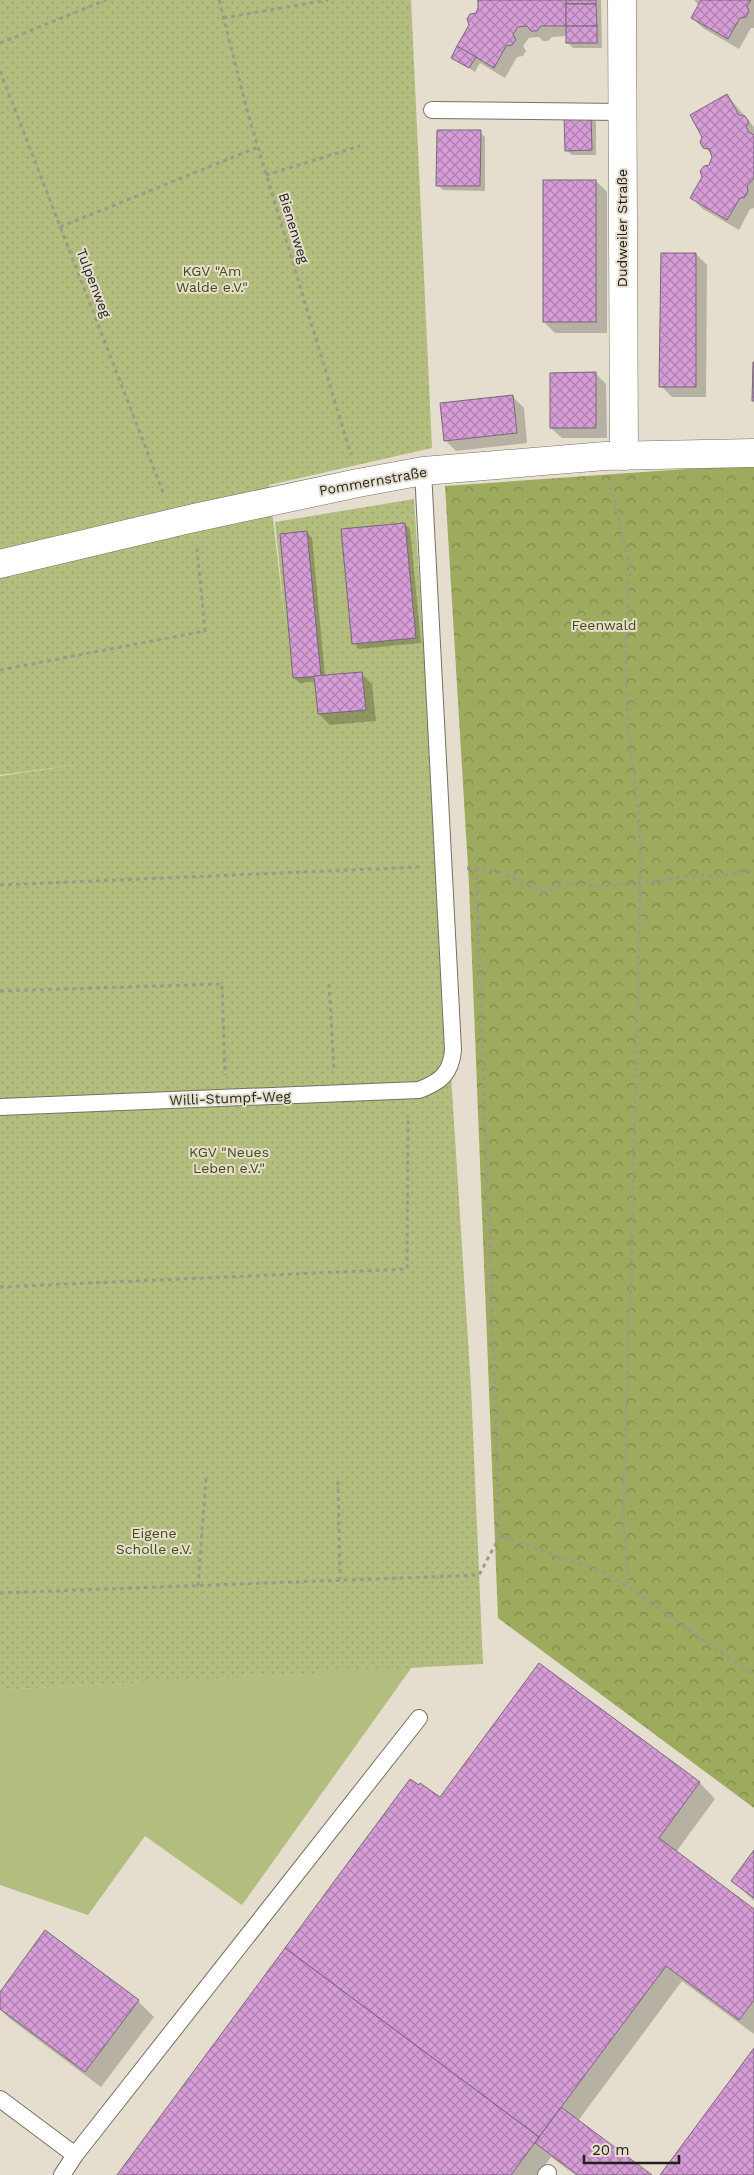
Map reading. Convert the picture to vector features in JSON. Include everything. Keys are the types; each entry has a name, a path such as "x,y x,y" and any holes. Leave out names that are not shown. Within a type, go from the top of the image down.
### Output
{"street":[{"name":"Dudweiler Straße","path":"614,456 622,112 622,0"},
{"name":"Pommernstraße","path":"0,564 194,518 423,471 614,456 754,453"}],"lane":[{"path":"432,110 622,112"},
{"path":"423,471 445,867"},
{"name":"Willi-Stumpf-Weg","path":"0,1107 419,1090 436,1083 451,1066 453,1050 445,867"},
{"path":"62,2175 420,1718"},
{"path":"0,2099 76,2156"}],"path":[{"path":"0,43 106,0"},
{"name":"Bienenweg","path":"219,0 258,148 353,462"},
{"path":"223,18 328,0"},
{"name":"Tulpenweg","path":"0,71 167,503"},
{"path":"266,175 360,146"},
{"path":"60,227 258,148"},
{"path":"614,456 630,569 626,632 627,719 638,810 641,883 623,1515 628,1587"},
{"path":"0,670 205,631 194,518"},
{"path":"0,885 445,867"},
{"path":"0,1593 479,1575 500,1536 476,868 496,870 542,892 570,884 600,886 754,871"},
{"path":"0,992 222,984 226,1098"},
{"path":"329,984 335,1094"},
{"path":"0,1287 407,1269 408,1090"},
{"path":"198,1586 206,1478"},
{"path":"338,1481 340,1579"},
{"path":"500,1536 594,1568 628,1587 754,1676"}],"green space":[{"path":"0,0 411,0 432,448 269,485 286,630 275,522 414,499 471,1387 483,1664 0,1690 0,776 75,765 0,775"},
{"name":"Feenwald","path":"754,465 754,1808 498,1618 469,884 445,486"},
{"path":"412,1667 242,1905 145,1836 88,1915 0,1885 0,1690"}],"building":[{"path":"478,0 566,0 566,26 541,26 537,31 531,31 527,26 518,27 513,34 516,40 512,45 506,46 494,68 457,46 469,25 467,19 470,14 476,13"},
{"path":"566,0 596,0 596,4 566,4"},
{"path":"701,0 751,0 747,6 749,11 746,17 740,18 728,39 691,18"},
{"path":"566,4 596,4 597,26 566,26"},
{"path":"566,26 597,26 597,43 566,43"},
{"path":"457,46 476,57 469,68 451,58"},
{"path":"727,94 739,115 745,116 749,122 746,127 754,135 754,178 747,186 748,191 745,197 740,198 727,220 690,198 702,177 700,171 704,166 709,165 712,157 709,149 703,148 700,142 702,137 690,115"},
{"path":"564,116 591,116 592,150 565,151"},
{"path":"437,130 481,130 480,186 436,186"},
{"path":"543,180 596,180 596,322 543,322"},
{"path":"661,253 696,253 696,387 659,387"},
{"path":"753,362 754,401 752,401"},
{"path":"596,372 596,428 550,428 550,373"},
{"path":"513,395 517,433 444,441 440,403"},
{"path":"405,523 416,638 352,644 341,529"},
{"path":"307,531 321,676 293,678 280,534"},
{"path":"362,672 366,710 318,714 314,676"},
{"path":"539,1663 700,1782 659,1838 754,1909 754,2000 739,2020 666,1966 539,2137 285,1948 410,1779 419,1785 420,1783 440,1797"},
{"path":"754,1850 754,1898 731,1881"},
{"path":"45,1930 139,2000 85,2072 0,2009 0,1992"},
{"path":"285,1948 539,2137 511,2175 117,2175"},
{"path":"754,2048 754,2175 660,2175"},
{"path":"561,2107 652,2175 578,2175 535,2143"}],"park label":[{"name":"KGV \"Am Walde e.V.\"","path":"212,280"},
{"name":"KGV \"Neues Leben e.V.\"","path":"229,1160"},
{"name":"Eigene Scholle e.V.","path":"154,1542"}]}
